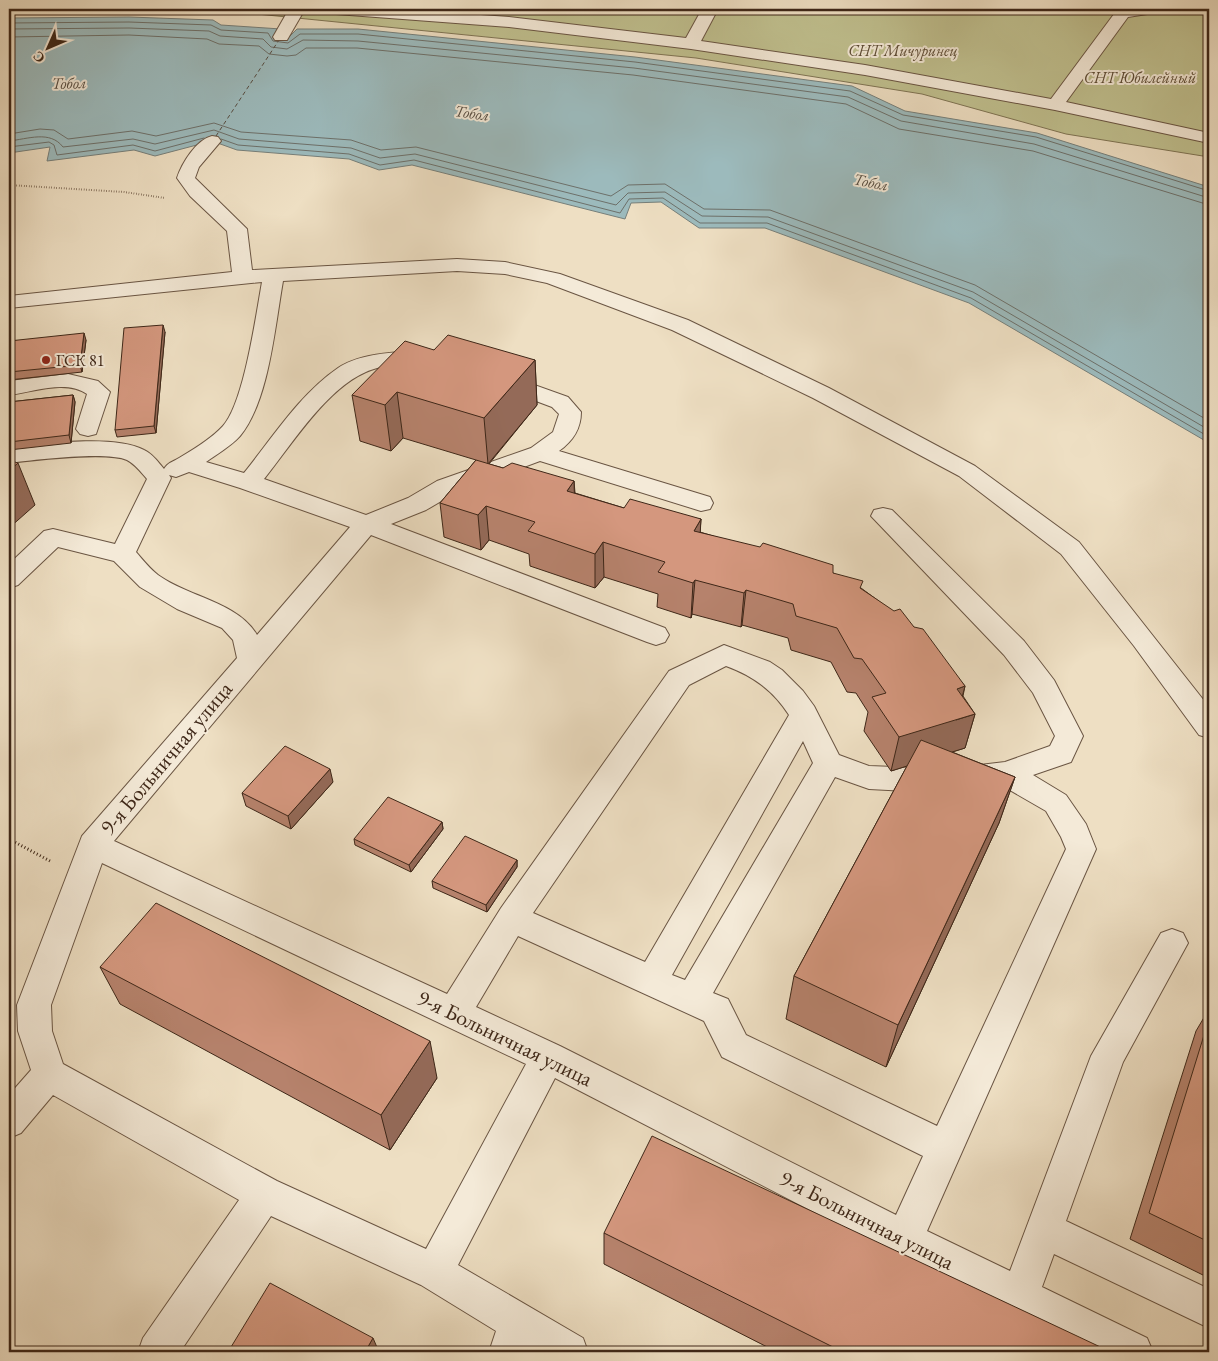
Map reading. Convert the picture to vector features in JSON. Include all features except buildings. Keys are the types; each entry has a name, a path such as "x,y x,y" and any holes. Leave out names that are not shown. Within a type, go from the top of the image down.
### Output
{"street":[{"path":"281,37 297,9"},
{"path":"336,9 509,22 691,44 866,70 1055,105 1209,138"},
{"path":"691,44 710,9"},
{"path":"1055,105 1123,13 1154,9"},
{"path":"212,141 190,166 186,178 197,192 237,229 244,277"},
{"path":"9,302 244,277 457,265 505,268 553,278 680,325 812,388 967,471 1070,548 1144,639 1209,727"},
{"path":"123,554 158,478 188,464 231,432 245,411 258,360 274,275"},
{"path":"249,482 317,398 347,372 374,362 400,359 443,363"},
{"path":"367,524 416,504 446,487 502,464 539,453 553,445 567,433 570,412 560,402 477,372"},
{"path":"9,388 75,380 90,384 99,392 88,429"},
{"path":"9,455 114,450 133,454 146,462 158,478"},
{"path":"539,453 701,503"},
{"path":"188,464 249,482 367,524 656,635"},
{"path":"454,1013 512,918 679,678 724,655 767,674 786,688 804,714 828,763 869,777 946,781 1005,773 1061,754 1069,736 1044,687 1014,648 883,516"},
{"name":"9-я Больничная улица","path":"367,524 93,845 548,1057 904,1240 1132,1352"},
{"path":"9,579 53,537 123,554 149,581 186,602 231,621 245,637 251,658"},
{"path":"652,980 804,714"},
{"path":"692,999 828,763"},
{"path":"904,1240 944,1148 1081,849 1075,833 1056,802 1005,773"},
{"path":"93,845 34,1005 35,1031 49,1074 264,1194 434,1272 513,1338 569,1352"},
{"path":"512,918 716,1010 724,1021 726,1031 734,1046 944,1148"},
{"path":"1020,1296 1108,1056 1172,944"},
{"path":"434,1272 548,1057"},
{"path":"9,1121 49,1074"},
{"path":"157,1352 264,1194"},
{"path":"1044,1230 1209,1309"}],"path":[{"path":"9,185 124,192 167,198"},
{"path":"9,839 81,878"}],"green space":[{"path":"9,9 255,9 250,14 9,12"},
{"path":"262,9 1209,9 1209,157 1066,134 922,94 696,58 257,14"}],"water":[{"name":"Тобол","path":"129,17 213,20 221,25 281,29 274,36 288,38 297,29 358,29 635,57 852,86 905,111 1037,133 1209,187 1209,443 969,303 765,228 699,228 661,202 631,203 625,219 412,165 379,170 349,159 237,150 212,141 155,156 134,150 47,161 50,147 9,153 9,18"}],"ferry route":[{"path":"216,136 279,40"}],"place":[{"name":"ГСК 81","path":"46,360"}],"park label":[{"name":"СНТ Мичуринец","path":"903,50"},
{"name":"СНТ Юбилейный","path":"1140,77"}]}
